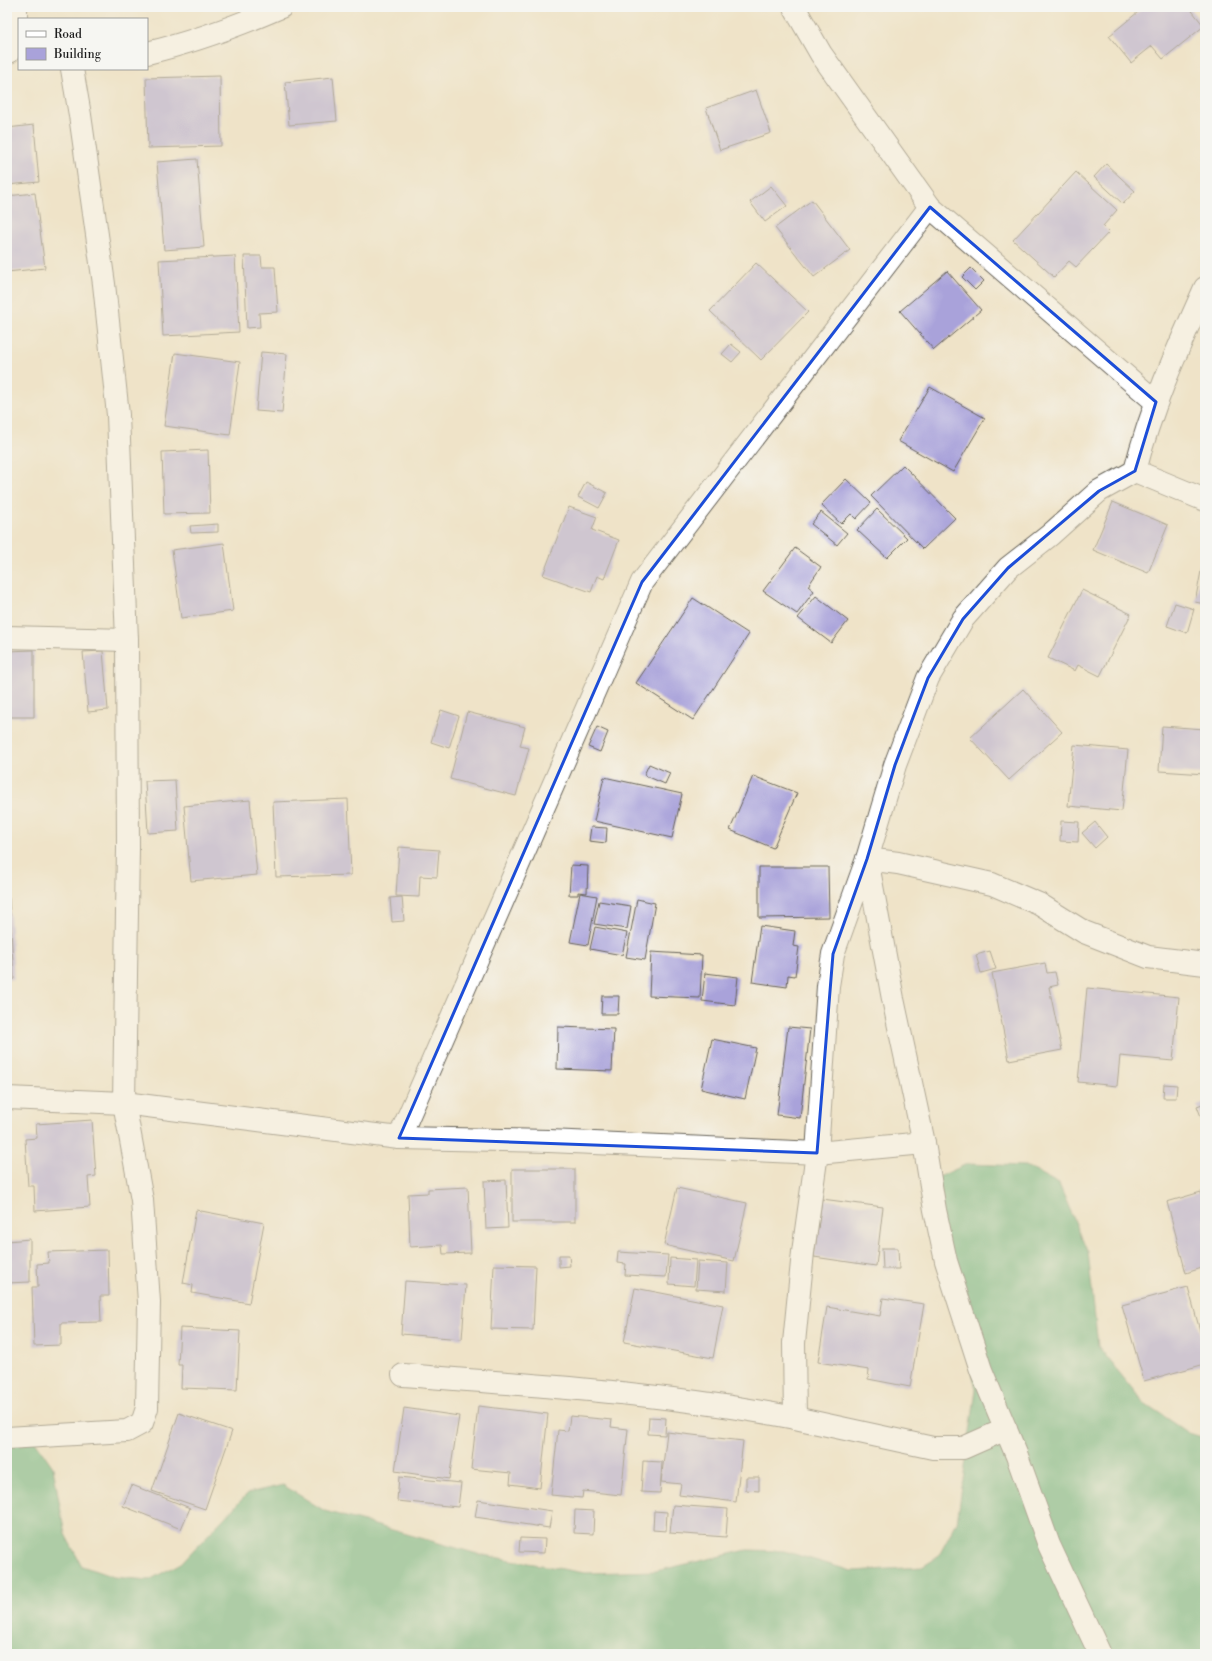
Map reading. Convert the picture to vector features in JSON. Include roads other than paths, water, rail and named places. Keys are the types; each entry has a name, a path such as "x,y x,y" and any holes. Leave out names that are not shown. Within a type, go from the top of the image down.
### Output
{"street":[{"path":"12,52 16,7"},
{"path":"148,53 183,45 224,31 281,7"},
{"path":"794,7 821,54 930,207 1156,402"},
{"path":"7,1438 127,1431 142,1423 147,1408 149,1302 142,1200 124,1103 128,848 127,640 118,415 104,284 72,70"},
{"path":"399,1138 642,582 930,207"},
{"path":"795,1418 794,1343 803,1252 817,1153 828,986 833,954 867,859 895,765 928,678 963,619 1008,568 1050,535 1099,491 1136,471 1144,438 1156,402 1205,288"},
{"path":"1136,471 1205,500"},
{"path":"7,637 127,640"},
{"path":"867,859 898,863 992,884 1039,904 1084,932 1148,957 1205,964"},
{"path":"867,859 946,1260 981,1370 1030,1488 1049,1545 1100,1654"},
{"path":"7,1098 124,1103 399,1138 548,1141 817,1153 924,1143"},
{"path":"404,1375 591,1389 737,1407 933,1448 963,1448 1006,1429"}]}
